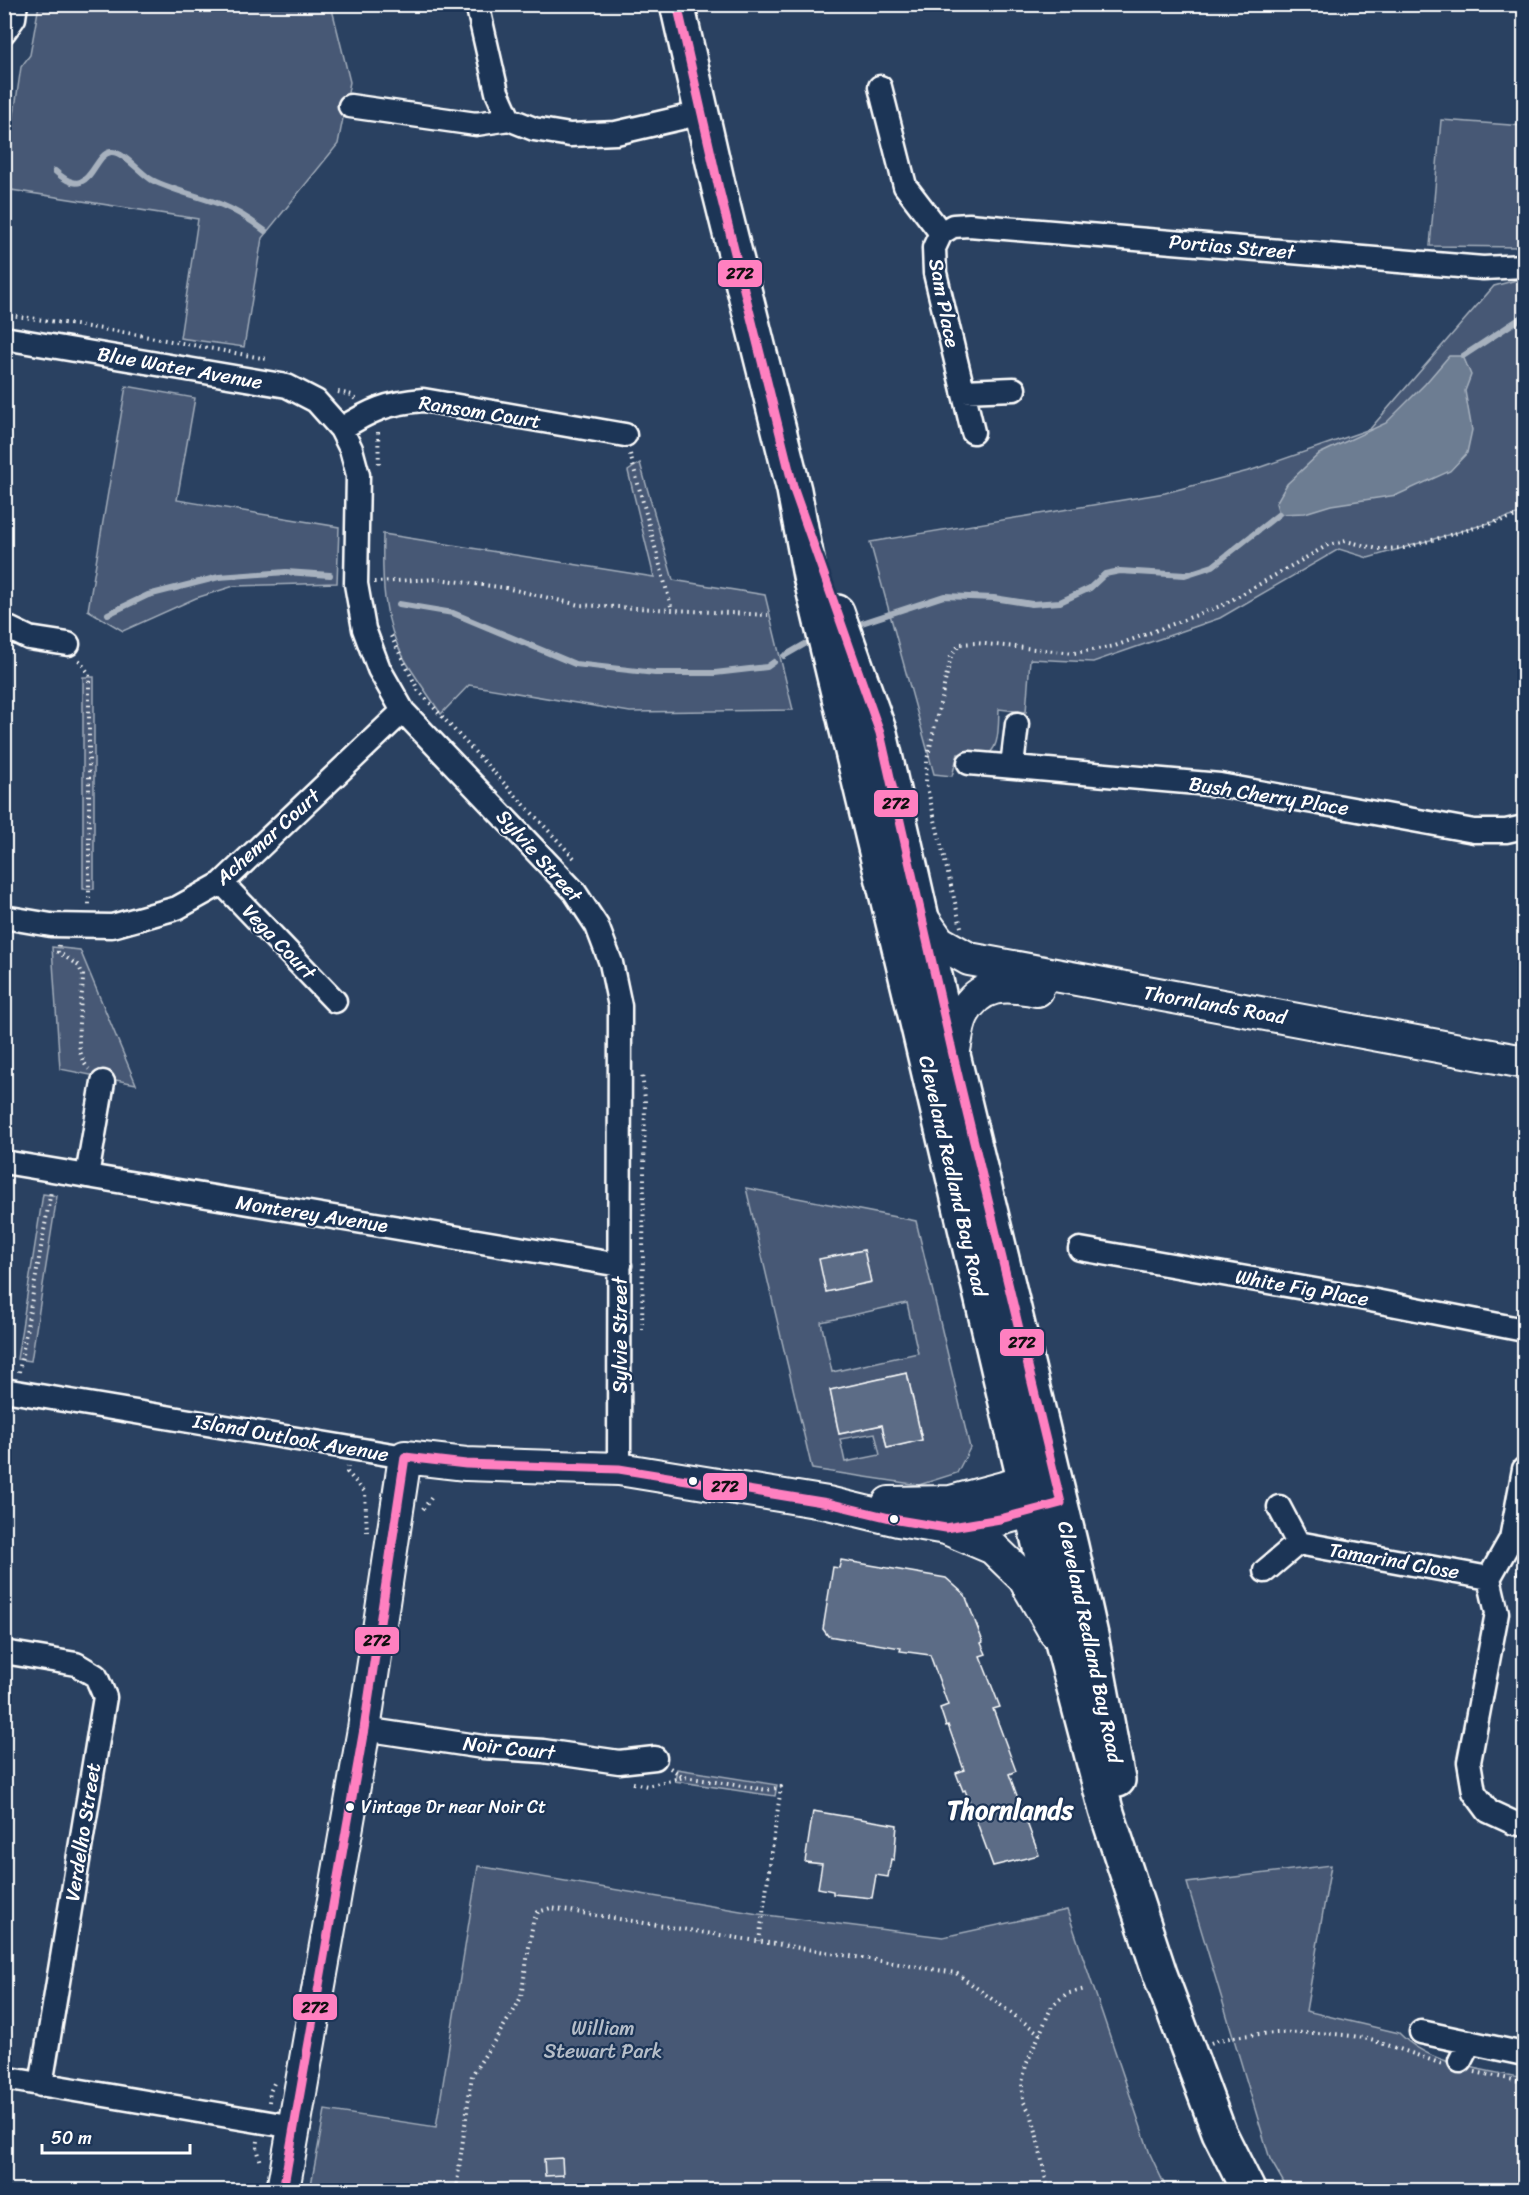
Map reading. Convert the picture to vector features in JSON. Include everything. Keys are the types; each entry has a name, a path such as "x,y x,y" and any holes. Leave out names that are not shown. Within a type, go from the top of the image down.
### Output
{"highway":[{"name":"Cleveland Redland Bay Road","path":"677,4 794,490 810,576 886,891 1043,1493 1091,1635 1145,1926"},
{"name":"Cleveland Redland Bay Road","path":"794,490 880,733 953,1055 1043,1493 1063,1646 1106,1810 1188,2052 1219,2132 1248,2190"},
{"path":"880,733 864,735 861,745 880,821 886,891"}],"street":[{"path":"4,32 14,18 16,4"},
{"path":"477,4 497,92 508,119"},
{"name":"Sam Place","path":"880,87 905,186 941,233 934,248 935,273 973,432"},
{"path":"350,106 476,124 508,119 534,129 570,135 616,133 702,113"},
{"name":"Portias Street","path":"941,233 953,226 969,225 1472,267 1524,266"},
{"name":"Blue Water Avenue","path":"4,338 287,386 316,401 341,429"},
{"path":"963,391 1014,389"},
{"name":"Ransom Court","path":"341,429 367,412 395,402 423,400 625,435"},
{"name":"Sylvie Street","path":"341,429 351,449 358,475 356,584 364,629 379,669 403,711 574,891 597,926 611,963 620,1006 619,1469"},
{"path":"4,626 29,638 68,644"},
{"name":"Achemar Court","path":"4,917 72,927 112,926 177,908 222,882 403,711"},
{"path":"1012,766 1017,724"},
{"name":"Bush Cherry Place","path":"969,763 1220,785 1474,831 1506,831 1524,827"},
{"name":"Vega Court","path":"222,882 335,1001"},
{"name":"Thornlands Road","path":"922,918 939,942 969,960 1524,1062"},
{"name":"Thornlands Road","path":"953,1055 963,1015 975,998 993,987 1015,986 1524,1080"},
{"path":"87,1176 103,1082"},
{"name":"Monterey Avenue","path":"4,1162 620,1265"},
{"name":"White Fig Place","path":"1080,1249 1355,1297 1524,1330"},
{"name":"Island Outlook Avenue","path":"8,1383 405,1457 466,1464 619,1469 828,1503 898,1520 946,1528 999,1519 1043,1493"},
{"path":"283,2190 364,1729 405,1457"},
{"path":"1524,1469 1511,1539 1489,1578 1497,1613 1469,1762 1474,1792 1488,1811 1524,1824"},
{"name":"Island Outlook Avenue","path":"828,1503 951,1502 1043,1493"},
{"path":"1264,1571 1298,1544 1280,1508"},
{"path":"946,1528 993,1548 1024,1578 1063,1646"},
{"name":"Tamarind Close","path":"1298,1544 1489,1578"},
{"name":"Verdelho Street","path":"4,1652 76,1664 96,1676 105,1697 40,2085"},
{"name":"Noir Court","path":"364,1729 483,1747 543,1751 619,1762 655,1758"},
{"path":"1421,2032 1461,2060 1524,2054"},
{"path":"4,2078 294,2127"}],"path":[{"path":"625,435 672,610"},
{"path":"969,960 926,783 927,760 951,656 960,644 976,643 1074,653 1114,646 1223,605 1328,546 1346,541 1378,549 1404,548 1524,514"},
{"path":"356,584 438,579 506,588 579,605 768,615"},
{"path":"68,644 89,674 89,914 59,937 58,952 79,966 83,976 78,1049 84,1064 103,1082"},
{"path":"8,1383 20,1370 55,1171"},
{"path":"8,1383 20,1370"},
{"path":"351,1448 347,1472 365,1492 367,1533"},
{"path":"655,1758 684,1777 767,1790 781,1788 759,1941"},
{"path":"456,2190 472,2075 521,1997 533,1922 538,1912 551,1908 956,1972 1040,2034"},
{"path":"1048,2190 1035,2127 1031,2114 1023,2101 1022,2083 1026,2065 1052,2006 1066,1994 1085,1989"},
{"path":"1188,2052 1217,2040 1246,2036 1337,2035 1461,2060 1524,2082"},
{"path":"261,2165 257,2147 277,2071"}],"green space":[{"path":"39,5 331,5 350,82 338,144 262,238 244,347 180,338 198,219 5,189 21,67 30,55"},
{"path":"1441,120 1524,126 1524,247 1430,246"},
{"path":"1524,278 1524,513 1368,558 1339,549 1220,618 1093,662 1030,659 1026,712 999,709 997,737 993,750 982,756 958,754 952,776 934,774 870,542 1165,493 1252,470 1370,429 1494,286"},
{"path":"126,386 195,398 177,500 339,527 337,583 234,586 196,598 123,631 88,610"},
{"path":"640,463 673,580 765,595 793,710 630,712 469,685 441,714 405,660 392,630 383,582 383,534 654,577 628,471"},
{"path":"83,677 94,677 94,889 83,889"},
{"path":"52,947 80,950 136,1084 60,1069"},
{"path":"746,1188 916,1221 970,1448 957,1473 919,1485 812,1469","holes":["864,1250 870,1283 826,1291 820,1259","907,1303 918,1353 832,1372 821,1322","907,1373 922,1440 887,1448 882,1425 839,1434 830,1390","875,1433 880,1455 845,1462 840,1439"]},
{"path":"43,1194 57,1196 31,1361 17,1359"},
{"path":"677,1769 777,1785 775,1796 675,1781"},
{"path":"1331,1865 1306,2011 1399,2033 1426,2053 1442,2059 1474,2069 1524,2078 1524,2190 1288,2190 1270,2159 1187,1883"},
{"name":"William Stewart Park","path":"478,1866 758,1914 943,1937 1067,1910 1150,2154 1167,2190 310,2190 325,2110 436,2127"}],"shaded area":[{"path":"1449,356 1463,356 1471,375 1465,391 1472,430 1467,453 1450,471 1397,495 1331,505 1305,513 1279,514 1276,503 1287,484 1319,454 1386,423"}],"building":[{"path":"864,1250 871,1282 826,1292 819,1259"},
{"path":"907,1373 922,1440 887,1448 882,1425 839,1434 830,1390"},
{"path":"841,1560 946,1578 965,1595 986,1654 980,1656 1000,1707 993,1709 1016,1771 1009,1774 1039,1855 993,1866 965,1790 963,1791 956,1773 964,1770 940,1708 948,1705 930,1655 828,1636 823,1629 833,1567 839,1568"},
{"path":"813,1811 897,1825 894,1860 891,1859 888,1877 876,1875 872,1898 833,1894 833,1891 818,1888 822,1864 805,1862"},
{"path":"562,2158 563,2175 545,2176 544,2159"}],"waterway":[{"path":"55,171 67,180 76,183 84,180 105,155 111,152 116,153 152,180 228,207 265,231"},
{"path":"1463,356 1524,316"},
{"path":"862,623 944,596 994,598 1032,604 1060,602 1090,588 1105,574 1120,571 1185,575 1213,566 1279,514"},
{"path":"108,614 148,595 219,577 286,572 330,575"},
{"path":"399,604 453,613 575,664 655,673 715,673 767,667 774,662"},
{"path":"784,656 805,644"}],"transit line":[{"name":"272","path":"405,1457 466,1464 619,1469 828,1503 898,1520 946,1528 1000,1519 1061,1503 953,1055 880,733 794,490 719,189 677,4"},
{"name":"272","path":"283,2190 364,1729 405,1457"}],"place":[{"name":"Vintage Dr near Noir Ct","path":"350,1807"}],"district":[{"name":"Thornlands","path":"1010,1810"}]}
